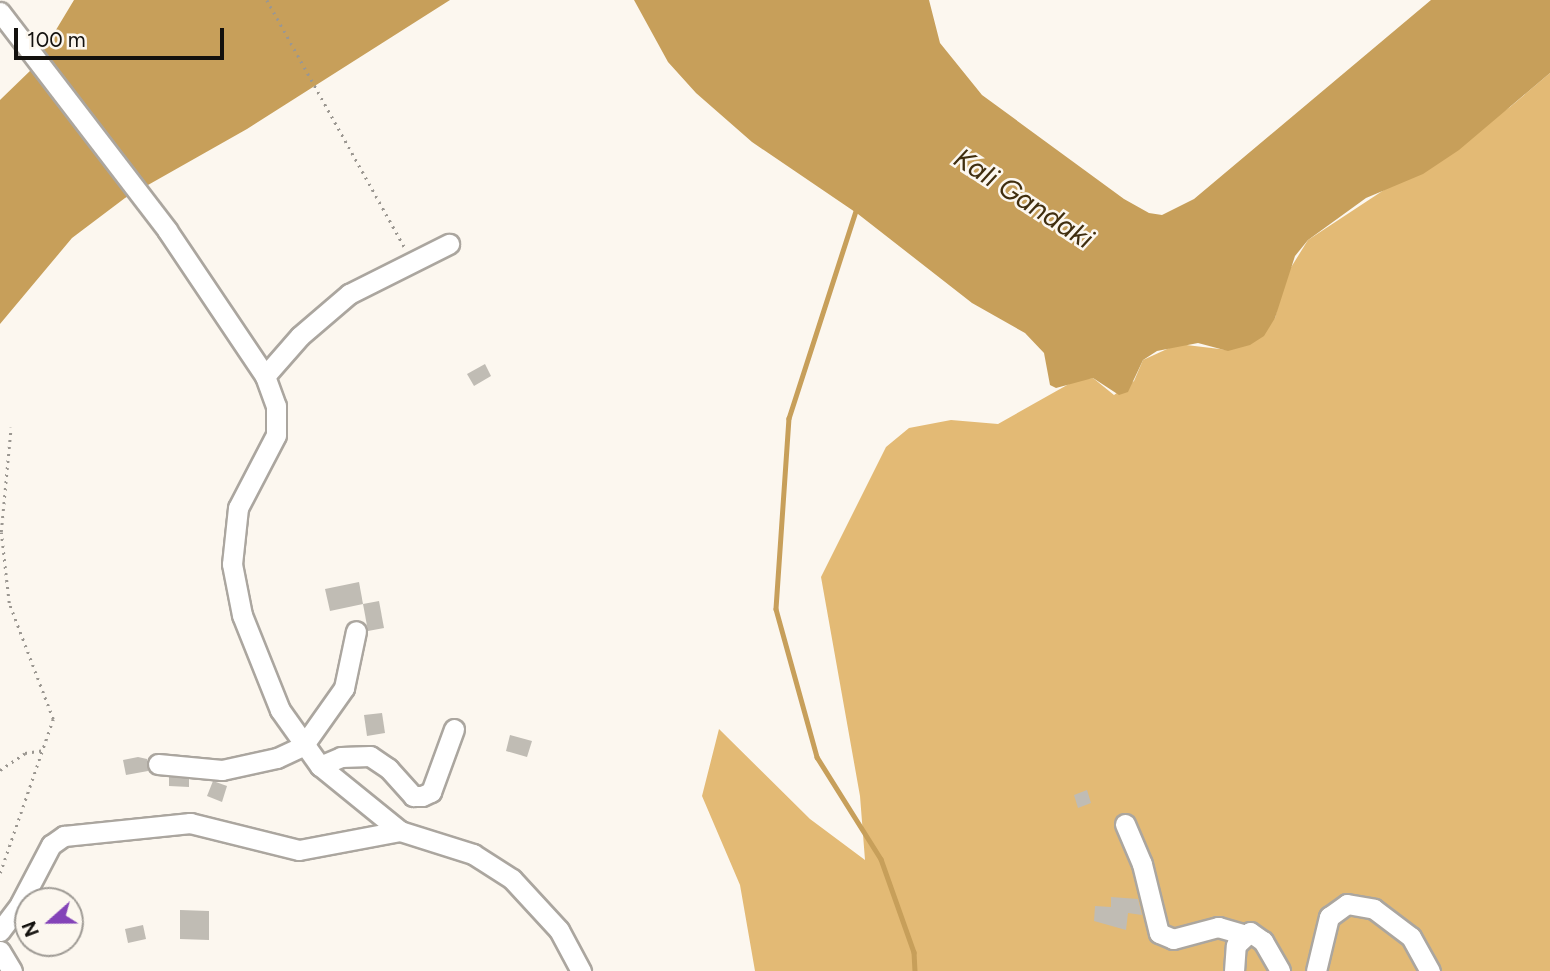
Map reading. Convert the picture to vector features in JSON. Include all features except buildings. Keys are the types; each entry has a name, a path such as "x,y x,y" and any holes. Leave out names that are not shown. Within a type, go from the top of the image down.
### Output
{"street":[{"path":"0,12 167,230 265,376 276,406 276,435 238,508 232,564 242,615 280,710 303,746 320,766 400,831 473,854 512,879 559,930 581,971"},
{"path":"265,376 300,336 349,294 449,244"},
{"path":"158,764 222,770 277,758 303,746 344,688 356,631"},
{"path":"320,766 341,757 370,756 388,768 413,796 422,796 431,792 454,729"},
{"path":"0,931 20,904 51,845 64,836 190,823 299,850 400,831"},
{"path":"1125,824 1142,864 1159,933 1173,939 1218,927 1258,935 1280,971"},
{"path":"1317,971 1323,929 1329,917 1347,904 1374,909 1411,937 1430,971"},
{"path":"1234,971 1236,945 1243,934"},
{"path":"0,951 12,971"}],"path":[{"path":"267,0 400,239"},
{"path":"0,873 52,719 9,603 1,532 11,427"},
{"path":"0,769 25,753 43,750"}],"shaded area":[{"path":"1550,73 1550,971 755,971 740,885 702,796 719,729 810,819 865,860 860,796 821,577 886,447 909,428 951,420 998,424 1076,380 1093,378 1114,395 1134,381 1143,360 1178,344 1228,350 1275,318 1285,277 1308,240 1510,107"}],"water":[{"path":"74,0 450,0 247,129 125,198 72,238 0,324 0,100 33,68"},
{"name":"Kali Gandaki","path":"634,0 929,0 940,43 982,95 1124,199 1149,213 1162,215 1194,199 1431,0 1550,0 1550,73 1459,150 1423,174 1366,198 1308,240 1295,256 1275,318 1264,336 1250,345 1228,351 1198,343 1157,351 1143,360 1128,392 1119,395 1093,378 1056,388 1050,385 1044,353 1025,333 972,303 858,214 752,142 696,93 668,62"}],"waterway":[{"path":"857,208 789,418 776,609 817,757 881,859 914,952 915,971"}]}
